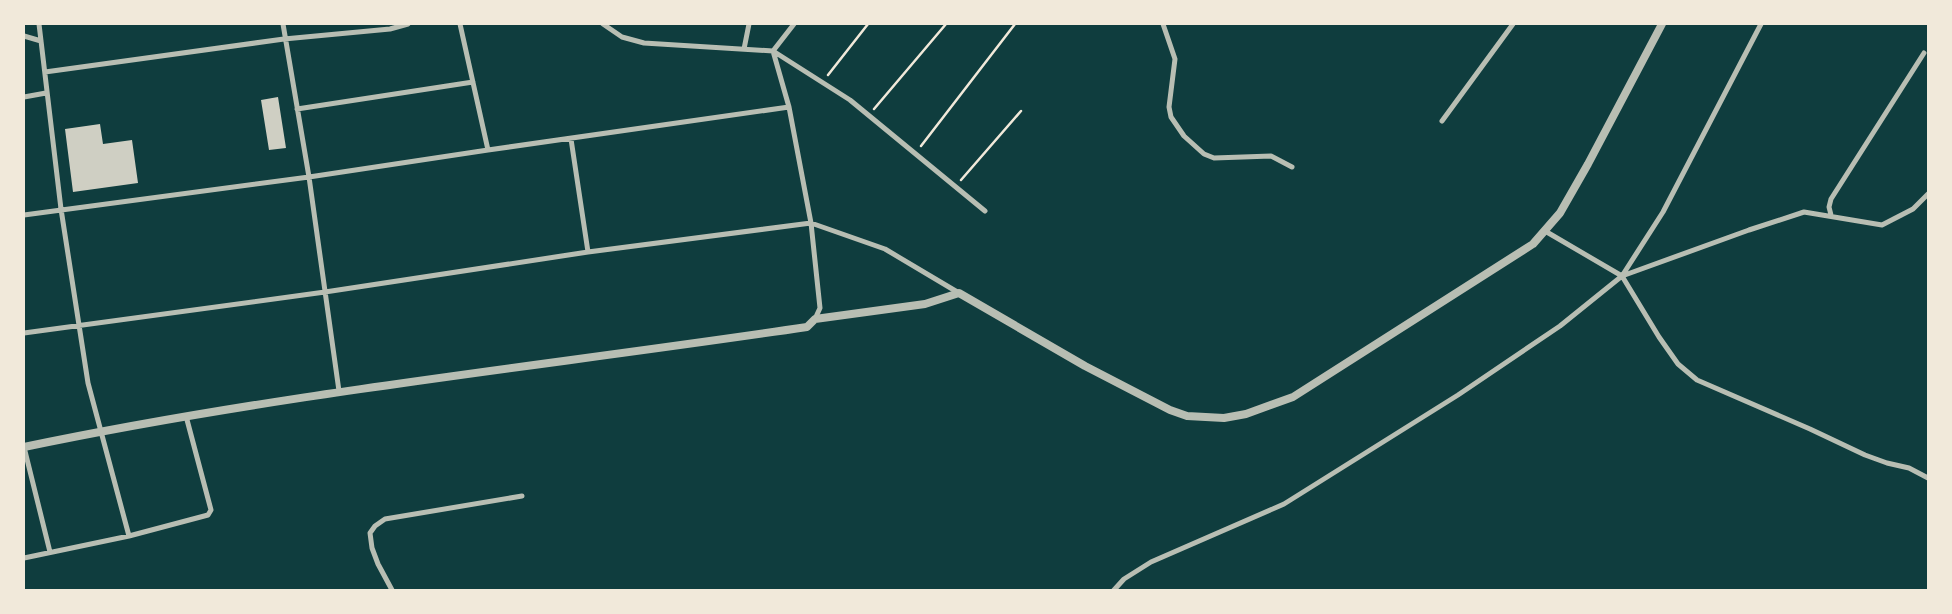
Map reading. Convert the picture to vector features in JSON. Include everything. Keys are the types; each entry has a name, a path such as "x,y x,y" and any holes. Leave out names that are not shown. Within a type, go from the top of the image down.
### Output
{"street":[{"path":"39,24 61,209 88,383 129,536"},
{"path":"283,24 284,39 309,177 340,391"},
{"path":"390,29 394,24"},
{"path":"45,72 284,39 390,29 408,24"},
{"path":"460,24 488,150"},
{"path":"603,24 622,37 644,43 773,51 850,100 985,211"},
{"path":"744,49 749,24"},
{"path":"773,51 794,24"},
{"path":"1163,24 1174,59 1169,108 1171,117 1184,136 1204,154 1214,158 1271,156 1292,167"},
{"path":"1442,121 1513,24"},
{"path":"24,333 325,292 588,252 811,223 886,249 1085,366 1170,410 1187,416 1224,418 1246,414 1293,397 1526,250 1560,213 1662,24"},
{"path":"1114,590 1124,579 1151,562 1284,504 1458,395 1560,326 1622,276 1663,212 1761,24"},
{"path":"24,36 41,41"},
{"path":"50,552 24,447 101,431 340,391 670,348 807,327 815,319 820,308 811,223 789,107 773,51"},
{"path":"1831,215 1829,207 1831,199 1924,53"},
{"path":"297,109 472,82"},
{"path":"24,97 46,93"},
{"path":"24,215 309,177 789,107"},
{"path":"571,139 588,252"},
{"path":"1622,276 1804,212 1882,225 1913,209 1928,194"},
{"path":"1545,231 1622,276 1658,337 1678,364 1697,380 1810,429 1864,455 1886,464 1909,468 1928,478"},
{"path":"815,319 925,304 959,293"},
{"path":"24,558 129,536 208,515 212,510 186,416"},
{"path":"392,590 372,548 370,533 380,521 522,496"}],"path":[{"path":"822,82 868,24"},
{"path":"869,116 946,24"},
{"path":"916,153 1015,24"},
{"path":"955,187 1021,111"}],"building":[{"path":"278,97 286,148 269,150 261,100"},
{"path":"100,124 103,144 132,140 138,183 73,192 65,129"}]}
